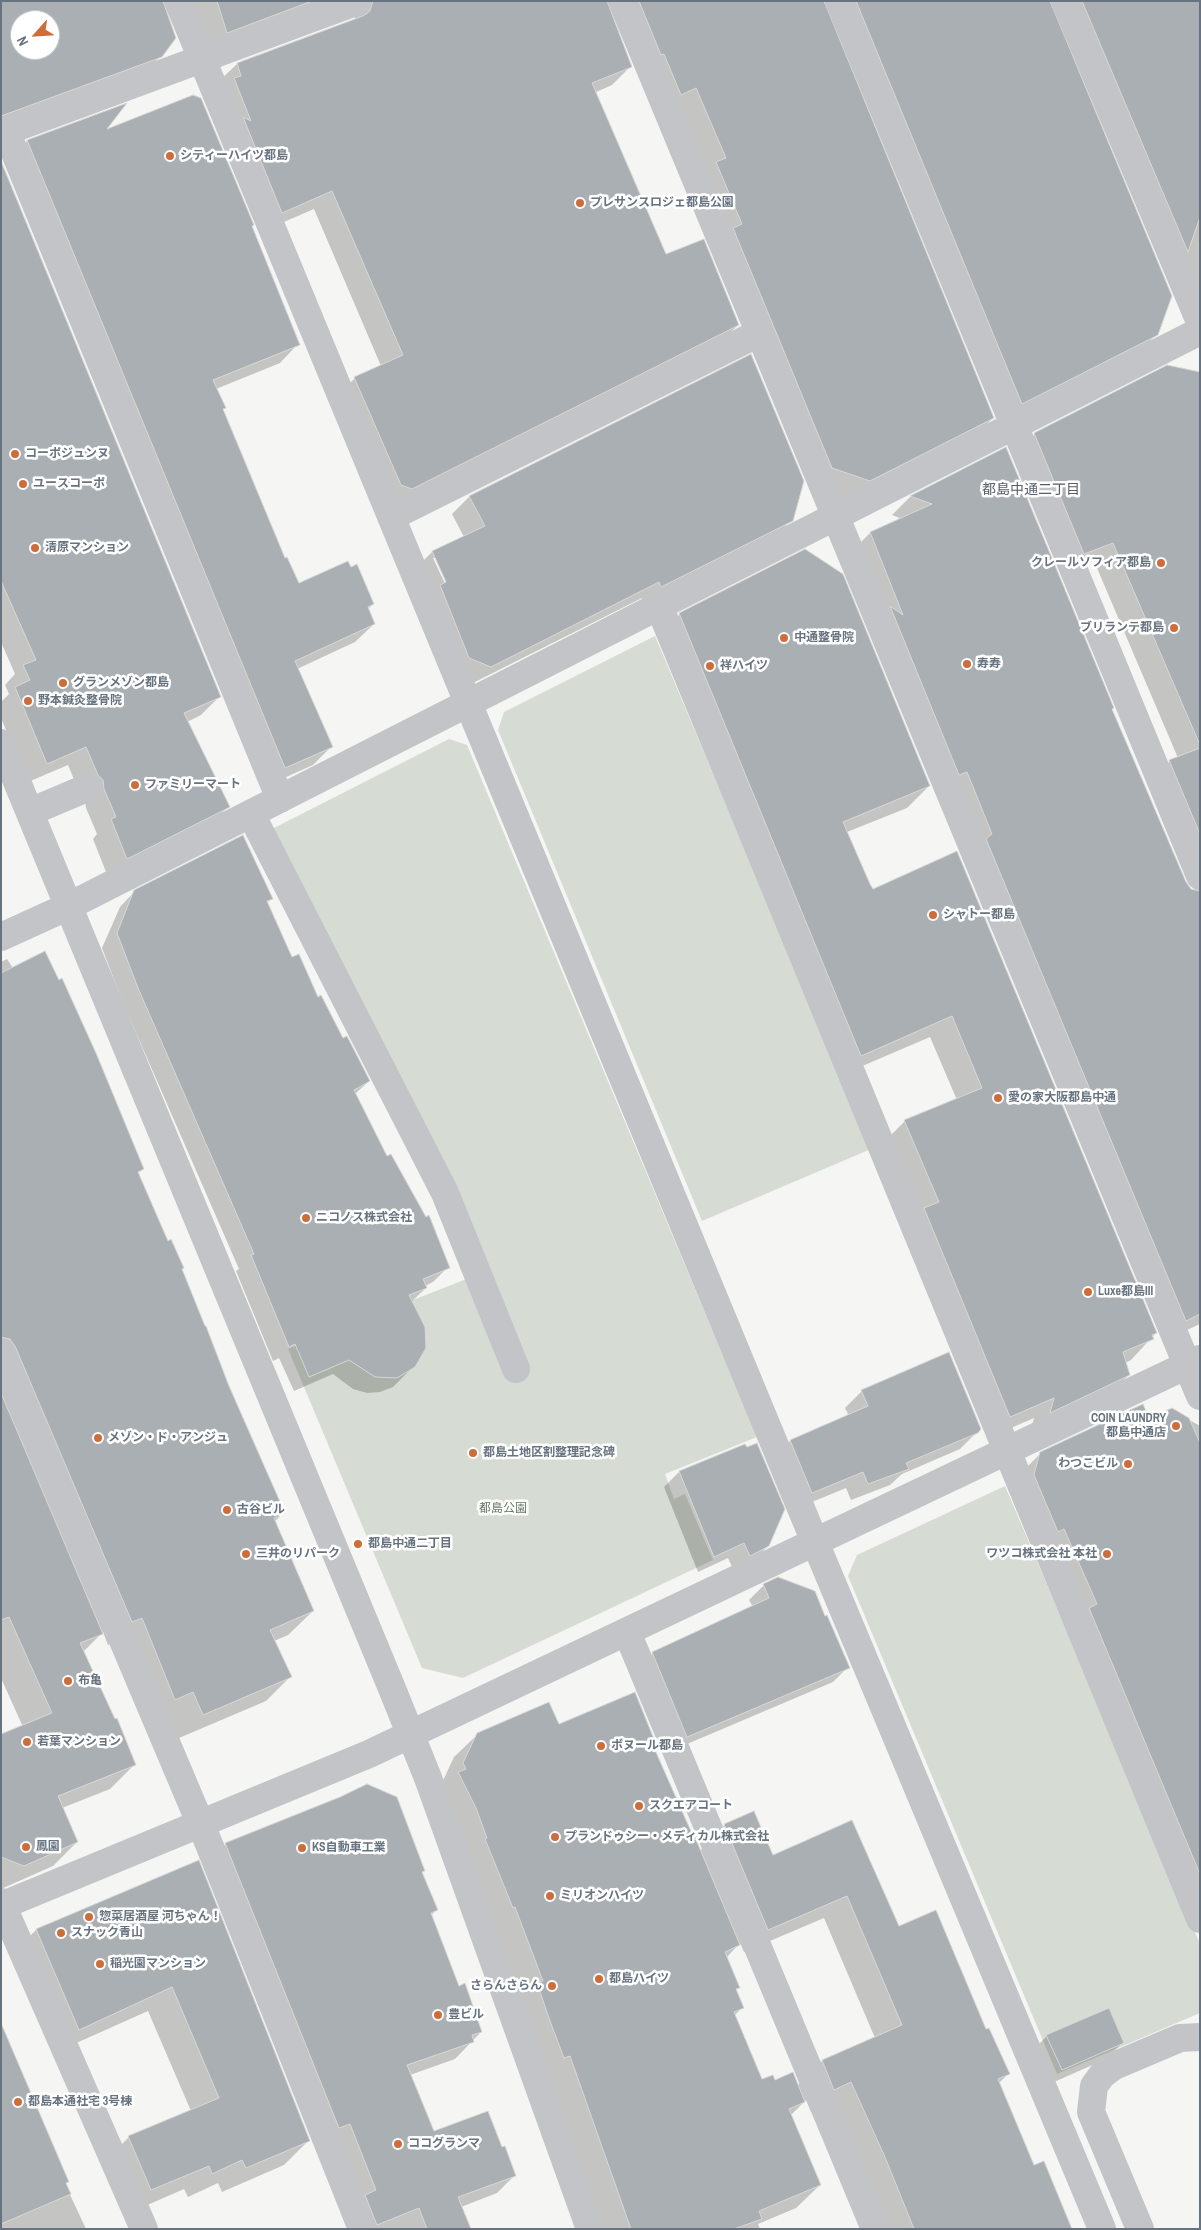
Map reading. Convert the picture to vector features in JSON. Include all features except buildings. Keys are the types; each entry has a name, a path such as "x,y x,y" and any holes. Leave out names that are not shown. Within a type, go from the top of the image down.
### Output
{"street":[{"path":"178,1 815,1542 1102,2229"},
{"path":"280,799 4,132 358,1"},
{"path":"622,1 835,516 1194,1362 1200,1396"},
{"path":"839,1 1200,876"},
{"path":"1065,1 1200,322"},
{"path":"1,937 69,906 1200,331"},
{"path":"392,516 760,334"},
{"path":"659,606 1200,1918"},
{"path":"1,743 428,1778 590,2229"},
{"path":"30,812 89,787"},
{"path":"251,814 444,1193 516,1369"},
{"path":"1,1352 201,1824 362,2229"},
{"path":"144,2229 2,1905 369,1754 1194,1362"},
{"path":"627,1632 875,2229"},
{"path":"1140,2229 1091,2112 1094,2086 1102,2075 1114,2066 1180,2038 1200,2037"}],"green space":[{"path":"655,636 871,1149 702,1221 498,730 504,712"},
{"name":"都島公園","path":"449,739 467,745 757,1437 665,1474 674,1499 685,1494 713,1560 463,1678 422,1668 288,1349 469,1278 516,1369 270,830"},
{"path":"1005,1486 1200,1944 1200,2013 1057,2074 848,1576 857,1555"}],"place":[{"name":"シティーハイツ都島","path":"170,156"},
{"name":"プレサンスロジェ都島公園","path":"580,203"},
{"name":"コーポジュンヌ","path":"15,454"},
{"name":"ユースコーポ","path":"23,484"},
{"name":"清原マンション","path":"35,548"},
{"name":"クレールソフィア都島","path":"1161,563"},
{"name":"ブリランテ都島","path":"1174,628"},
{"name":"中通整骨院","path":"784,638"},
{"name":"寿寿","path":"967,664"},
{"name":"祥ハイツ","path":"710,666"},
{"name":"グランメゾン都島","path":"63,683"},
{"name":"野本鍼灸整骨院","path":"28,701"},
{"name":"ファミリーマート","path":"135,785"},
{"name":"シャトー都島","path":"933,915"},
{"name":"愛の家大阪都島中通","path":"998,1098"},
{"name":"ニコノス株式会社","path":"306,1218"},
{"name":"Luxe都島III","path":"1088,1292"},
{"name":"COIN LAUNDRY 都島中通店","path":"1176,1426"},
{"name":"メゾン・ド・アンジュ","path":"98,1438"},
{"name":"都島土地区割整理記念碑","path":"473,1453"},
{"name":"わつこビル","path":"1128,1464"},
{"name":"古谷ビル","path":"227,1510"},
{"name":"都島中通二丁目","path":"358,1544"},
{"name":"三井のリパーク","path":"246,1554"},
{"name":"ワツコ株式会社 本社","path":"1107,1554"},
{"name":"布亀","path":"68,1681"},
{"name":"若葉マンション","path":"27,1742"},
{"name":"ボヌール都島","path":"601,1746"},
{"name":"スクエアコート","path":"639,1806"},
{"name":"プランドゥシー・メディカル株式会社","path":"555,1837"},
{"name":"鳳園","path":"26,1847"},
{"name":"KS自動車工業","path":"302,1848"},
{"name":"ミリオンハイツ","path":"550,1896"},
{"name":"惣菜居酒屋 河ちゃん！","path":"89,1917"},
{"name":"スナック青山","path":"61,1933"},
{"name":"稲光園マンション","path":"100,1964"},
{"name":"都島ハイツ","path":"599,1979"},
{"name":"さらんさらん","path":"552,1986"},
{"name":"豊ビル","path":"438,2015"},
{"name":"都島本通社宅 3号棟","path":"18,2102"},
{"name":"ココグランマ","path":"398,2144"}],"district":[{"name":"都島中通二丁目","path":"1031,490"}]}
